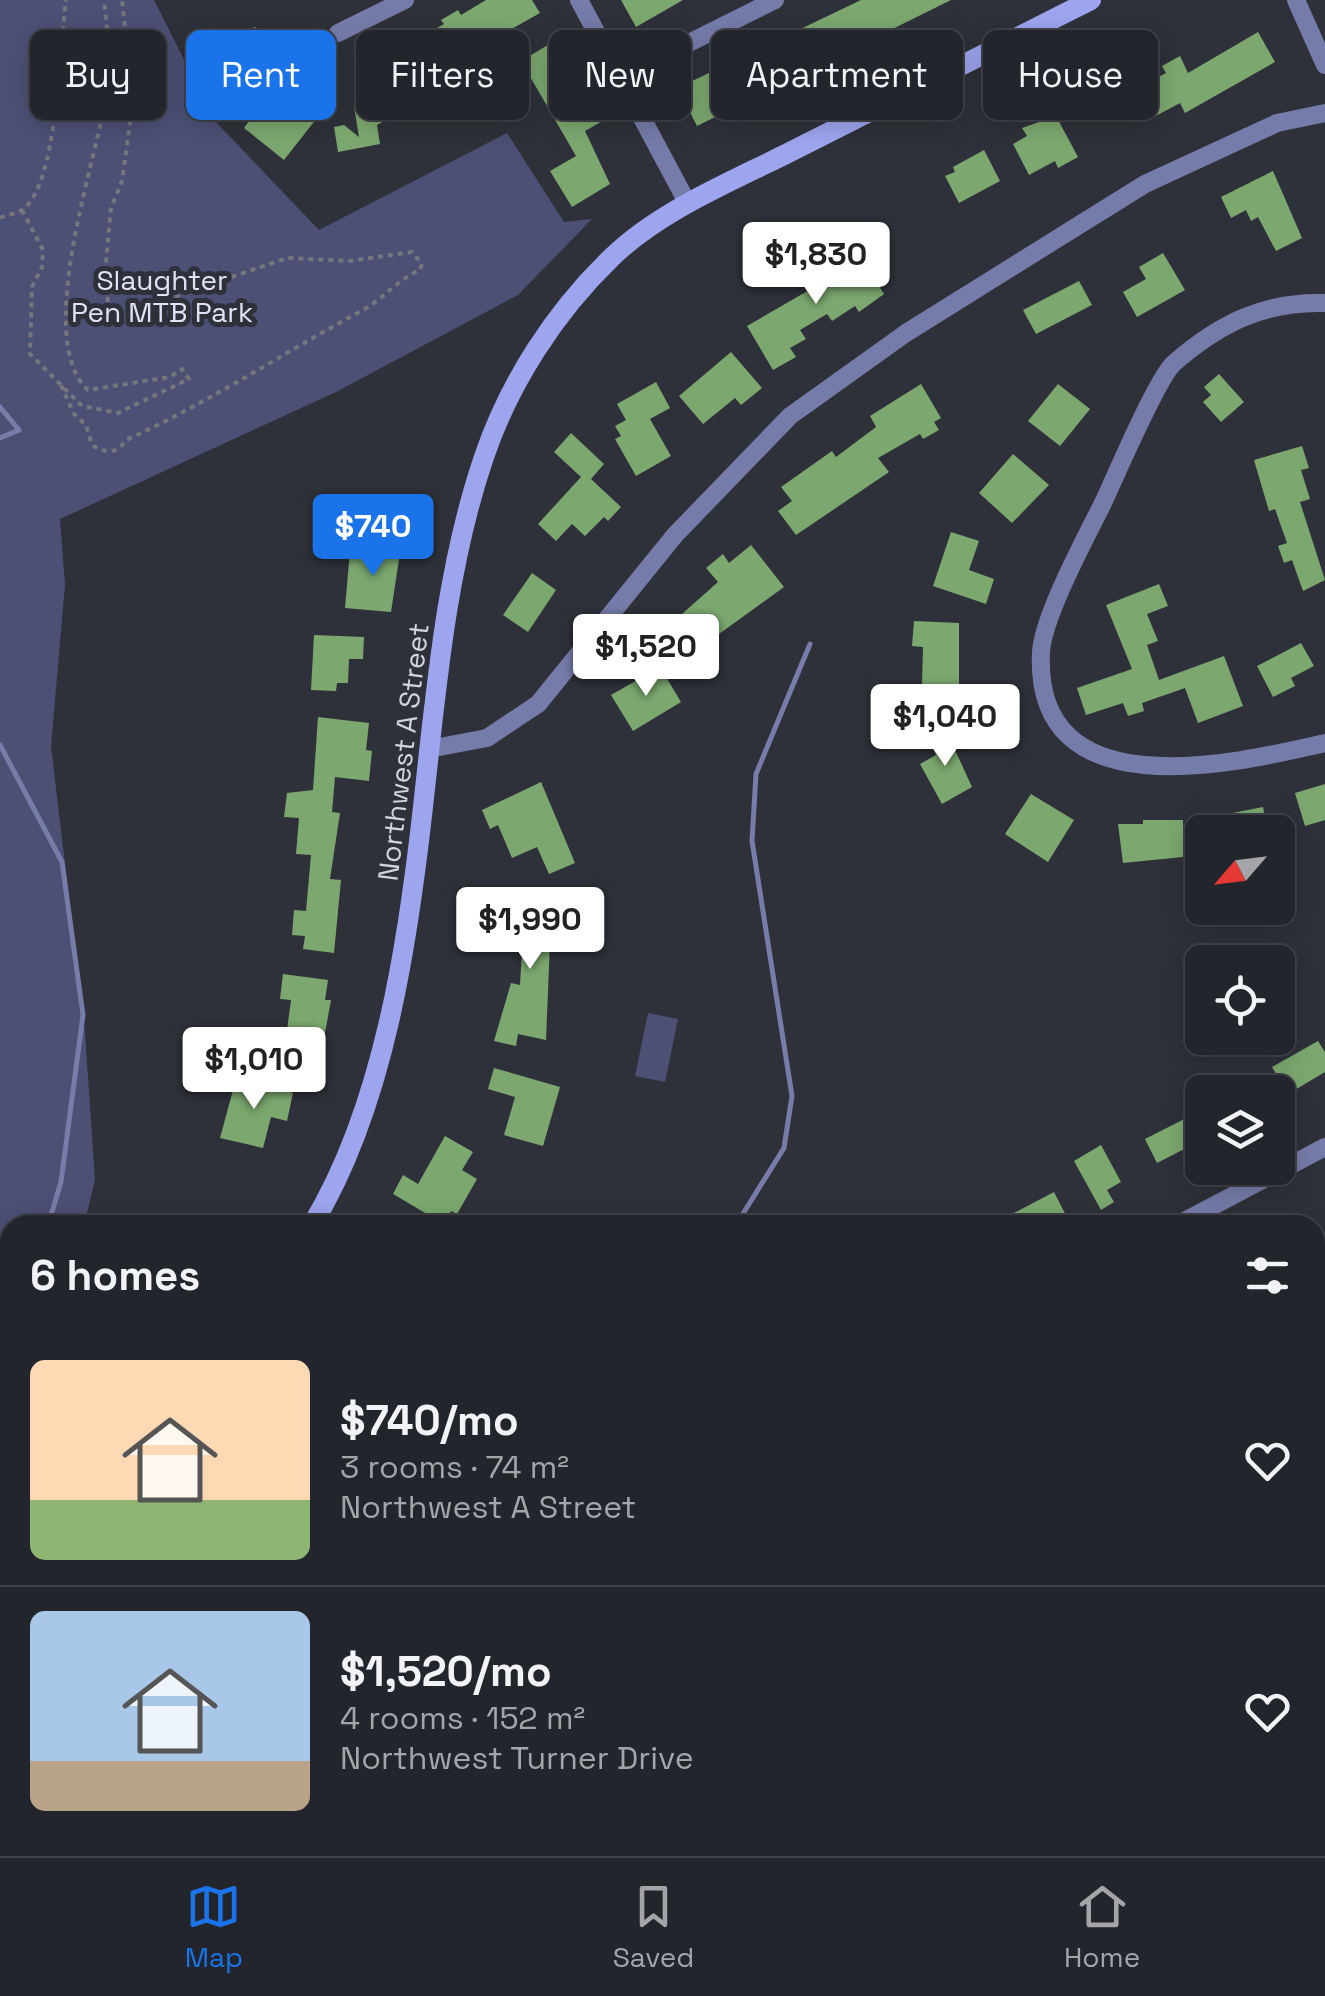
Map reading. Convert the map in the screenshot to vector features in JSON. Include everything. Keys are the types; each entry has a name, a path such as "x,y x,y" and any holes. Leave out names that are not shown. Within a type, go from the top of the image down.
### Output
{"street":[{"path":"338,33 405,0"},
{"path":"579,0 596,30"},
{"path":"691,42 774,0"},
{"name":"Northwest A Street","path":"316,1215 363,1106 394,1005 411,908 445,628 466,524 484,454 533,351 612,256 688,204 1091,0"},
{"path":"1296,0 1325,65"},
{"path":"430,749 487,738 538,704 674,535 790,416 862,364 1024,256 1145,184 1276,123 1325,112"},
{"path":"645,120 688,204"},
{"path":"1325,303 1285,302 1226,324 1170,366 1080,550 1041,650 1048,703 1075,746 1122,763 1176,766 1251,760 1325,743"},
{"path":"1196,1215 1325,1147"}],"path":[{"path":"0,218 22,210 36,194 54,124 66,0"},
{"path":"22,210 42,250 42,267 32,287 30,354 61,386 82,406 118,413 189,378 182,369 170,377 88,390 77,380 72,366 64,302 105,104 104,0"},
{"path":"61,386 74,414 86,425 92,445 106,452 115,451 126,440 186,414 274,358 299,349 318,331 366,309 382,292 420,270 422,264 412,252 349,261 287,258 144,307 110,310 104,284 111,208 122,180 132,102 122,0"}],"green space":[{"name":"Slaughter Pen MTB Park","path":"0,0 154,0 186,63 186,120 214,120 319,230 507,133 564,222 592,219 518,295 336,392 60,519 65,585 51,746 85,1033 95,1180 86,1215 0,1215"},
{"path":"648,1013 678,1019 665,1082 635,1076"}],"building":[{"path":"486,0 532,0 540,13 510,30 434,30 444,24 441,20 458,10 461,15"},
{"path":"621,0 683,0 636,27"},
{"path":"861,0 951,0 891,30 798,30"},
{"path":"1258,32 1275,62 1185,113 1180,103 1158,115 1158,77 1166,73 1162,66 1180,56 1188,73"},
{"path":"549,44 549,109 529,75 529,56"},
{"path":"711,72 711,119 697,126 691,114 691,82"},
{"path":"250,120 315,120 284,160 244,128"},
{"path":"356,120 386,120 377,125 380,144 338,152 334,127 344,125 359,137"},
{"path":"555,120 604,120 585,131 610,184 572,207 550,171 576,156"},
{"path":"1058,120 1078,157 1058,168 1055,161 1029,175 1013,144 1027,136 1022,128"},
{"path":"984,150 1000,181 959,203 945,176 955,172 953,167"},
{"path":"1273,171 1302,238 1276,251 1258,217 1251,221 1246,210 1231,218 1221,197"},
{"path":"855,249 884,294 859,312 855,306 832,321 827,314 800,330 806,339 790,348 796,357 773,370 747,326 811,289 806,282"},
{"path":"1163,253 1185,290 1137,317 1123,292 1146,279 1139,267"},
{"path":"1079,281 1092,305 1036,334 1023,310"},
{"path":"731,352 762,388 741,405 735,398 703,424 679,396"},
{"path":"1219,374 1244,402 1221,422 1203,402 1211,395 1204,387"},
{"path":"656,382 670,408 650,419 671,456 636,476 615,439 621,436 615,426 626,420 617,404"},
{"path":"921,384 941,418 934,422 939,430 923,439 920,434 878,458 889,472 796,535 778,511 792,501 781,487 832,451 836,457 876,427 870,416"},
{"path":"1058,384 1090,409 1060,446 1028,421"},
{"path":"571,433 604,464 591,479 621,507 585,536 572,524 556,541 538,524 581,477 554,452"},
{"path":"1302,446 1309,468 1301,470 1310,499 1300,502 1325,580 1303,591 1292,560 1284,563 1278,546 1287,543 1275,509 1269,511 1254,460"},
{"path":"1013,454 1049,485 1012,523 979,493"},
{"path":"951,532 979,541 969,570 994,579 986,604 933,586"},
{"path":"381,544 401,546 391,612 345,608 350,551 380,553"},
{"path":"751,545 784,587 719,634 694,666 664,630 718,582 706,568 723,554 729,563"},
{"path":"532,573 556,590 528,632 503,615"},
{"path":"1159,584 1168,606 1147,614 1158,641 1147,645 1159,680 1224,656 1243,706 1198,723 1185,688 1142,703 1144,711 1128,716 1123,703 1086,715 1077,688 1132,669 1106,605"},
{"path":"914,621 959,623 959,686 922,684 923,647 912,646"},
{"path":"314,635 364,637 363,659 349,659 348,683 337,683 336,691 311,690"},
{"path":"1301,643 1314,666 1291,678 1295,686 1273,697 1257,666"},
{"path":"660,667 681,702 633,731 611,695"},
{"path":"318,717 369,723 366,750 372,751 369,781 335,777 332,812 340,813 330,879 341,880 334,953 303,949 305,936 292,935 294,910 306,911 311,855 296,854 299,818 284,817 287,793 313,790"},
{"path":"945,728 972,787 942,804 920,764 936,755 927,738"},
{"path":"541,782 575,863 549,874 537,847 512,858 498,825 490,829 482,810"},
{"path":"1325,784 1325,820 1305,826 1295,793"},
{"path":"1031,794 1074,820 1048,862 1005,834"},
{"path":"1263,807 1265,815 1222,815"},
{"path":"1143,820 1183,820 1183,857 1123,863 1118,824 1143,824"},
{"path":"511,898 559,906 556,944 550,943 546,1040 518,1034 516,1046 494,1041 511,983 520,985 522,950 515,949 517,927 509,926"},
{"path":"283,974 328,980 325,1000 331,1000 323,1044 286,1038 291,1000 280,999"},
{"path":"1318,1041 1325,1052 1325,1072 1295,1090 1295,1075 1277,1075 1272,1067"},
{"path":"494,1068 560,1087 543,1146 504,1135 515,1097 488,1089"},
{"path":"236,1079 293,1093 287,1121 271,1117 263,1148 220,1138"},
{"path":"1185,1119 1185,1149 1157,1163 1145,1139"},
{"path":"445,1136 473,1152 462,1170 477,1179 457,1214 451,1211 449,1215 429,1215 393,1194 403,1175 418,1184"},
{"path":"1101,1145 1121,1182 1107,1190 1114,1202 1101,1210 1074,1161"},
{"path":"1054,1192 1066,1215 1010,1215"}],"waterway":[{"path":"0,407 19,430 0,438"},
{"path":"742,1215 784,1148 792,1096 752,841 756,774 810,644"},
{"path":"0,745 62,862 83,1015 61,1182 51,1215"}]}
